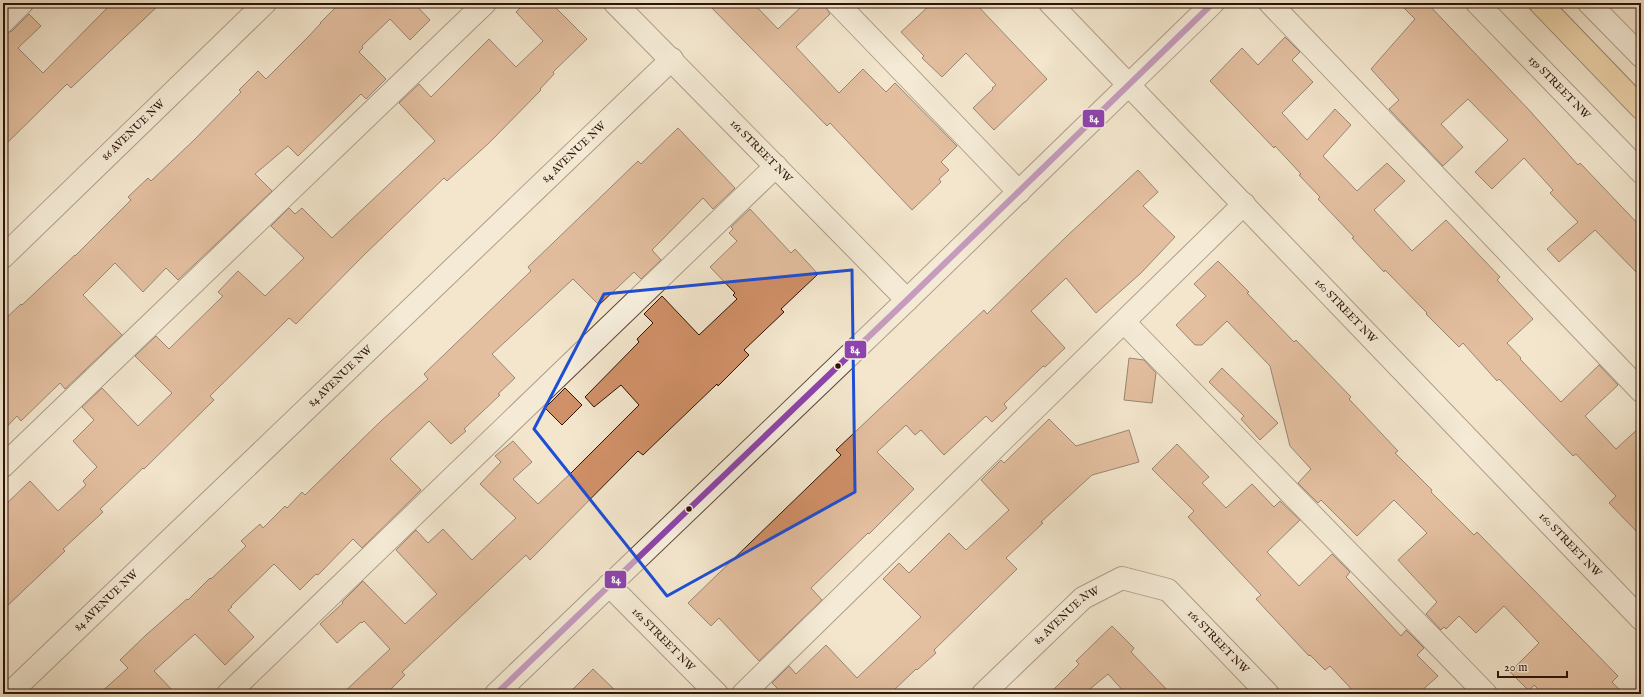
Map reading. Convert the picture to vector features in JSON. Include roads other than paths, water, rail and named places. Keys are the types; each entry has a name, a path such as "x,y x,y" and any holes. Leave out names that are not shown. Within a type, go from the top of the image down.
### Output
{"main road":[{"path":"1540,3 1641,108"}],"street":[{"path":"3,22 22,3"},
{"name":"86 AVENUE NW","path":"3,257 265,3"},
{"path":"3,466 485,3"},
{"name":"161 STREET NW","path":"615,3 672,59 907,300"},
{"path":"837,3 1018,192"},
{"name":"160 STREET NW","path":"1050,3 1641,619"},
{"path":"496,694 907,300 1213,3"},
{"path":"1270,3 1641,391"},
{"name":"159 STREET NW","path":"1477,3 1641,172"},
{"path":"1589,3 1641,56"},
{"name":"84 AVENUE NW","path":"9,694 672,59"},
{"path":"228,694 776,166"},
{"path":"743,694 1244,204"},
{"path":"1124,322 1486,694"},
{"name":"82 AVENUE NW","path":"983,694 1083,598 1122,578 1168,590"},
{"name":"162 STREET NW","path":"608,586 717,694"},
{"name":"161 STREET NW","path":"1168,590 1268,694"}]}
